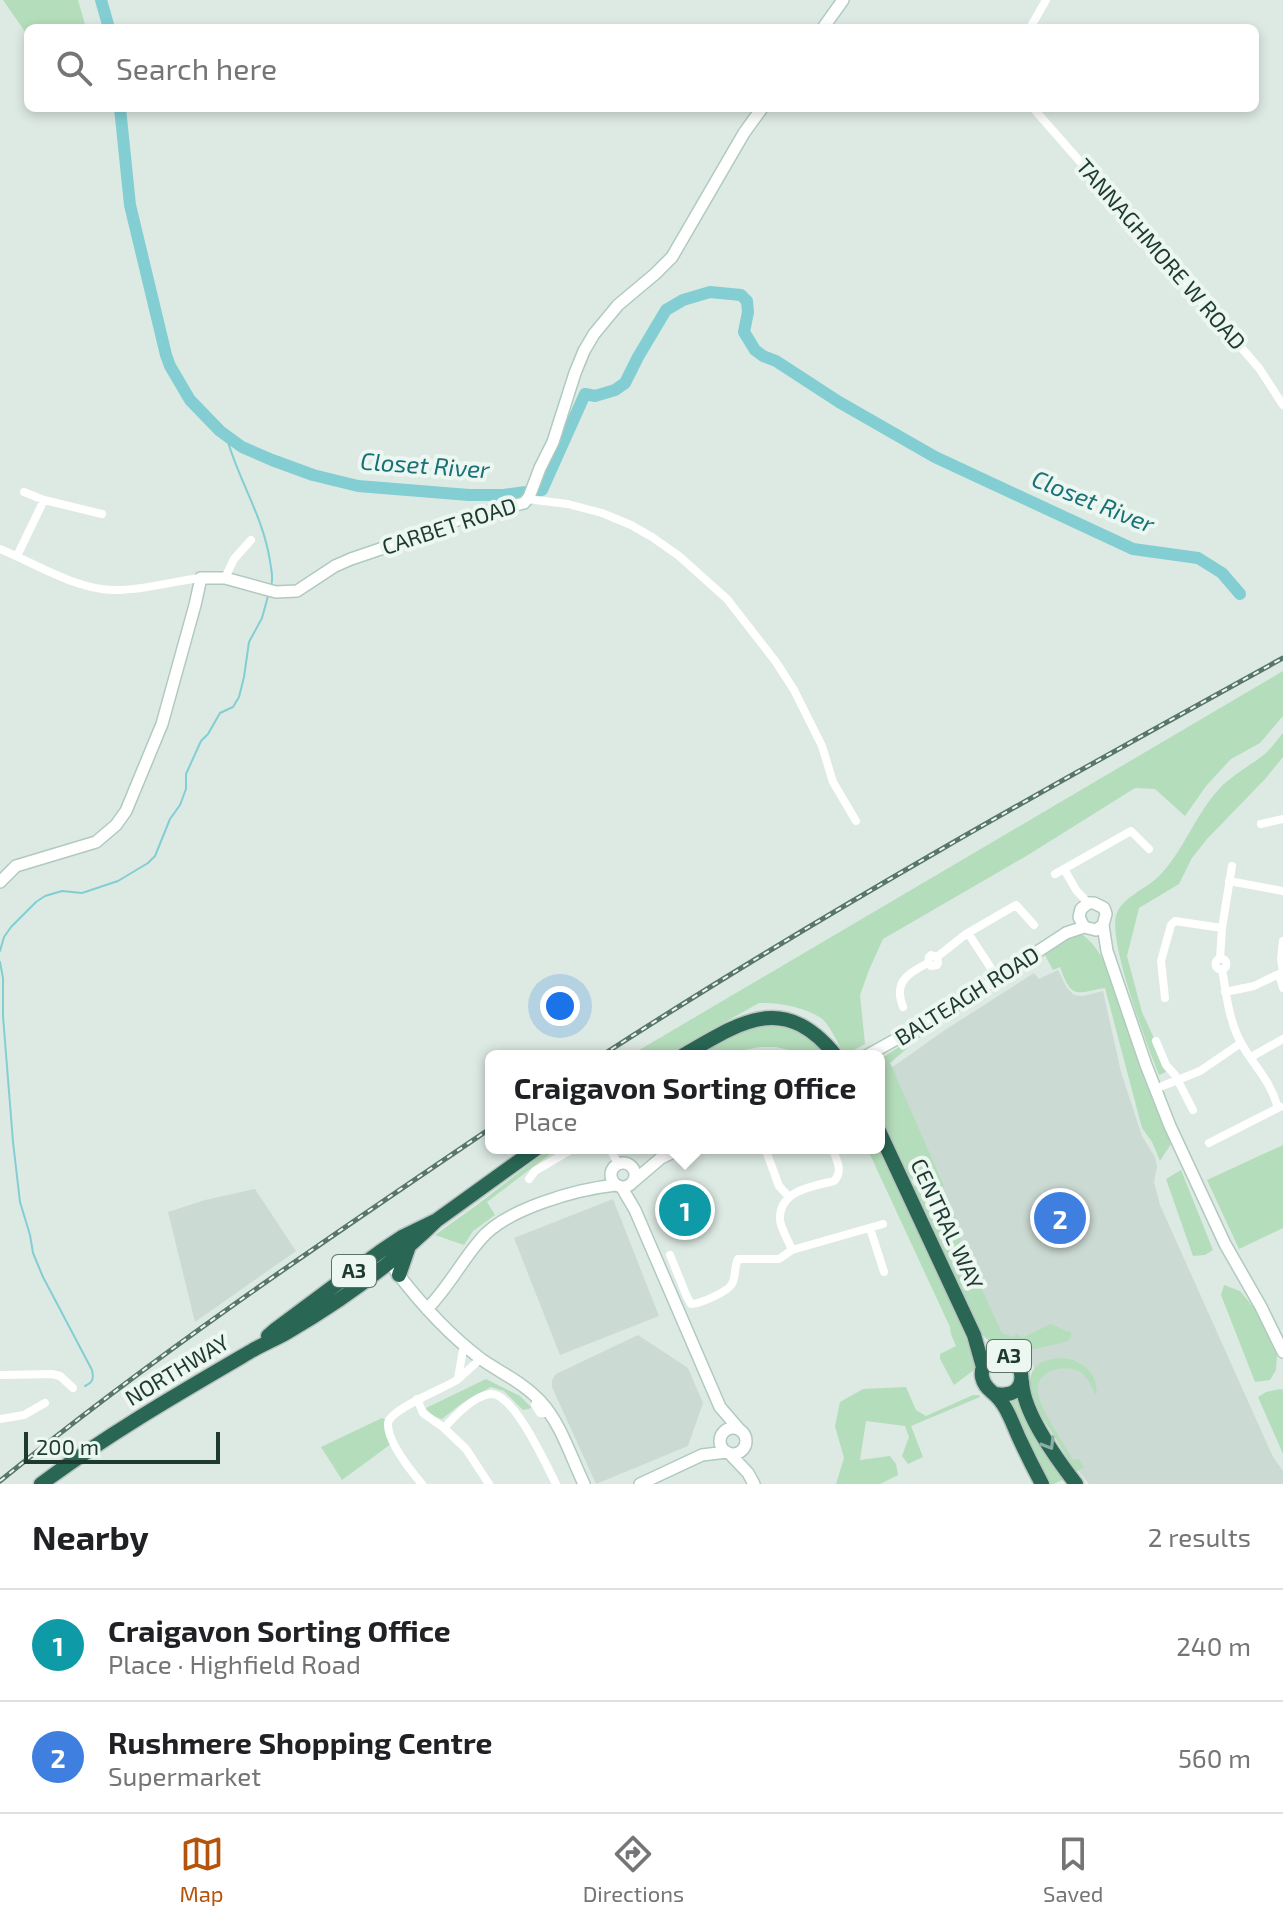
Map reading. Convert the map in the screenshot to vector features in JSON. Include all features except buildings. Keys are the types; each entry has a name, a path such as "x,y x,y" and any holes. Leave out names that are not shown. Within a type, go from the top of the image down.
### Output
{"highway":[{"path":"693,1050 747,1022 777,1017 803,1025 831,1050"},
{"name":"CENTRAL WAY","path":"885,1144 974,1335 983,1367"},
{"name":"NORTHWAY","path":"256,1348 276,1329 385,1257 408,1248 437,1220 529,1154"},
{"name":"NORTHWAY","path":"41,1484 108,1437 301,1324 375,1274 402,1237 437,1220"},
{"path":"400,1277 408,1248"},
{"name":"CENTRAL WAY","path":"974,1335 1002,1355"},
{"name":"A3","path":"1042,1484 1007,1411 983,1383 983,1367 993,1357 1011,1357 1021,1367 1023,1395 1032,1417 1076,1484"},
{"name":"A3","path":"995,1394 1012,1393 1022,1380"}],"street":[{"path":"826,24 843,0"},
{"path":"1032,24 1046,0"},
{"path":"530,493 553,442 575,373 594,334 618,305 672,257 759,112"},
{"name":"TANNAGHMORE W ROAD","path":"1037,112 1112,198 1149,247 1177,274 1259,368 1283,405"},
{"path":"24,492 102,514"},
{"name":"CARBET ROAD","path":"0,549 76,582 100,589 123,590 178,580 225,578 270,591 297,591 351,559 465,517 524,503 530,493 602,513 652,537 679,556 727,599 794,690 822,746 833,782 856,821"},
{"path":"17,556 44,500"},
{"path":"225,578 234,559 248,542 254,551"},
{"path":"0,882 16,866 96,842 116,825 126,811 162,724 201,578"},
{"path":"1261,825 1283,818 1283,811"},
{"path":"1055,874 1131,831 1149,849"},
{"path":"1207,1144 1280,1106 1241,1043 1226,1003 1222,969 1226,962 1220,959 1232,866"},
{"path":"1064,869 1088,903"},
{"path":"1229,881 1283,891"},
{"path":"1089,925 1106,920 1104,908 1088,903 1081,909 1089,925 1107,951 1155,1089 1184,1159 1283,1352"},
{"path":"903,1007 899,990 910,972 928,963 937,965 937,957 968,933 1016,905 1034,925"},
{"path":"1166,1000 1161,961 1171,925 1175,921 1222,928"},
{"name":"BALTEAGH ROAD","path":"878,1050 990,984 1066,933 1089,925"},
{"path":"968,933 990,984"},
{"path":"1225,992 1254,986 1283,972 1283,941"},
{"path":"1279,974 1283,988"},
{"path":"1251,1057 1283,1039"},
{"path":"1156,1041 1166,1065 1193,1102"},
{"path":"1155,1089 1200,1071 1241,1043"},
{"path":"529,1179 535,1171 564,1154"},
{"path":"613,1154 620,1166 635,1173 626,1184"},
{"path":"427,1309 444,1291 480,1239 494,1226 545,1202 585,1190 626,1184 669,1154"},
{"path":"767,1154 779,1186 789,1197"},
{"path":"792,1250 780,1220 783,1205 802,1189 834,1181 840,1169 834,1154"},
{"path":"585,1190 620,1166 661,1158"},
{"path":"620,1166 611,1179 626,1184"},
{"path":"626,1184 720,1407 745,1436 751,1478"},
{"path":"684,1258 671,1259 691,1304 698,1304 729,1288 738,1259 779,1259 792,1250 883,1224"},
{"path":"870,1228 884,1272"},
{"path":"385,1257 427,1309 464,1344 538,1398 549,1413 584,1484"},
{"path":"375,1274 400,1277"},
{"path":"458,1379 464,1344"},
{"path":"422,1484 389,1433 391,1416 458,1379 481,1358"},
{"path":"0,1375 52,1374 60,1376 73,1388"},
{"path":"444,1428 470,1404 490,1394 498,1395 509,1403 522,1422 556,1484"},
{"path":"417,1399 423,1413 466,1449 489,1484"},
{"path":"0,1419 24,1415 45,1403"},
{"path":"720,1407 721,1447 751,1478"},
{"path":"640,1484 702,1455 729,1428 739,1429"},
{"path":"702,1455 738,1453 745,1446"}],"shaded area":[{"path":"1058,970 1074,995 1103,991 1121,1072 1142,1136 1155,1157 1154,1182 1160,1205 1273,1457 1283,1471 1283,1484 1089,1484 1075,1467 1032,1392 1038,1375 1025,1350 1006,1345 957,1251 959,1232 890,1069 1034,973 1039,979"},
{"path":"255,1189 296,1251 195,1322 168,1212"},
{"path":"613,1199 659,1316 560,1355 514,1238"},
{"path":"638,1335 688,1368 703,1403 688,1446 596,1484 552,1387 552,1380 556,1374"}],"green space":[{"path":"3,0 78,0 85,24 24,24 24,30"},
{"path":"1283,671 1283,716 1260,743 1231,759 1206,786 1185,816 1155,789 1135,788 1028,855 883,939 860,995 865,1044 854,1050 842,1050 821,1018 791,1006 759,1003 676,1050 639,1050"},
{"path":"1283,733 1283,757 1207,839 1192,858 1179,884 1139,908 1127,956 1142,1012 1166,1072 1159,1075 1123,971 1115,930 1116,916 1123,904 1155,880 1168,865 1219,789 1267,752"},
{"path":"1077,932 1100,955 1118,994 1141,1070 1171,1144 1160,1161 1142,1128 1105,988 1076,992 1068,985 1060,967 1053,970 1044,953"},
{"path":"940,1020 890,1063 944,1186 924,1186 910,1177 885,1135 885,1056"},
{"path":"756,1023 779,1025 797,1032 824,1050 760,1047 701,1050"},
{"path":"1283,1145 1283,1228 1239,1249 1207,1180"},
{"path":"542,1154 550,1154 487,1202 495,1215 473,1231 464,1245 435,1235"},
{"path":"870,1154 884,1154 964,1324 977,1363 974,1370 954,1385 940,1359 940,1354 956,1346"},
{"path":"1181,1170 1213,1250 1205,1255 1193,1256 1166,1179"},
{"path":"911,1184 933,1194 944,1191 962,1231 960,1243 1002,1333 1012,1337 1017,1334 1022,1338 1051,1324 1071,1333 1068,1341 1016,1350 1005,1349 984,1336 973,1324"},
{"path":"1224,1285 1240,1291 1255,1309 1277,1354 1276,1370 1270,1380 1255,1382 1221,1295"},
{"path":"1063,1358 1083,1365 1092,1375 1097,1388 1096,1396 1083,1374 1061,1368 1046,1374 1038,1385 1040,1401 1053,1427 1073,1460 1079,1459 1084,1467 1076,1472 1034,1400 1030,1399 1034,1368 1045,1361"},
{"path":"486,1379 520,1396 532,1408 523,1410 504,1391 491,1387 442,1419 432,1416 426,1408"},
{"path":"906,1387 916,1410 926,1416 973,1395 980,1397 911,1426 923,1457 908,1464 902,1456 909,1437 905,1426 866,1421 860,1460 890,1456 896,1464 898,1475 880,1484 836,1484 844,1458 835,1426 840,1402 863,1389"},
{"path":"1283,1390 1283,1454 1258,1397"},
{"path":"1017,1393 1066,1478 1054,1484 1046,1484 1004,1398"},
{"path":"382,1418 386,1420 391,1444 342,1480 321,1447"}],"waterway":[{"name":"Closet River","path":"101,0 108,24"},
{"name":"Closet River","path":"120,112 130,205 170,366 190,400 220,431 242,447 272,460 313,475 358,486 469,495 542,490 585,394 595,396 615,390 625,383 666,310 683,300 710,292 741,295 747,301 748,312 744,332 755,350 839,402 935,457 1133,549 1198,558 1222,573 1240,594"},
{"path":"226,435 267,544 271,586"},
{"path":"0,951 11,927 45,896 62,891 82,893 118,881 155,856 170,819 180,805 186,789 186,774 201,741 220,713 233,707 239,697 249,642 262,618 268,596"},
{"path":"0,962 20,1202 33,1253 43,1277 92,1370 92,1380 85,1386"}],"railway":[{"path":"610,1050 853,901 1283,658"},
{"path":"0,1481 180,1343 485,1132"}],"place":[{"name":"Craigavon Sorting Office","path":"685,1210"},
{"name":"Rushmere Shopping Centre","path":"1060,1218"}]}
